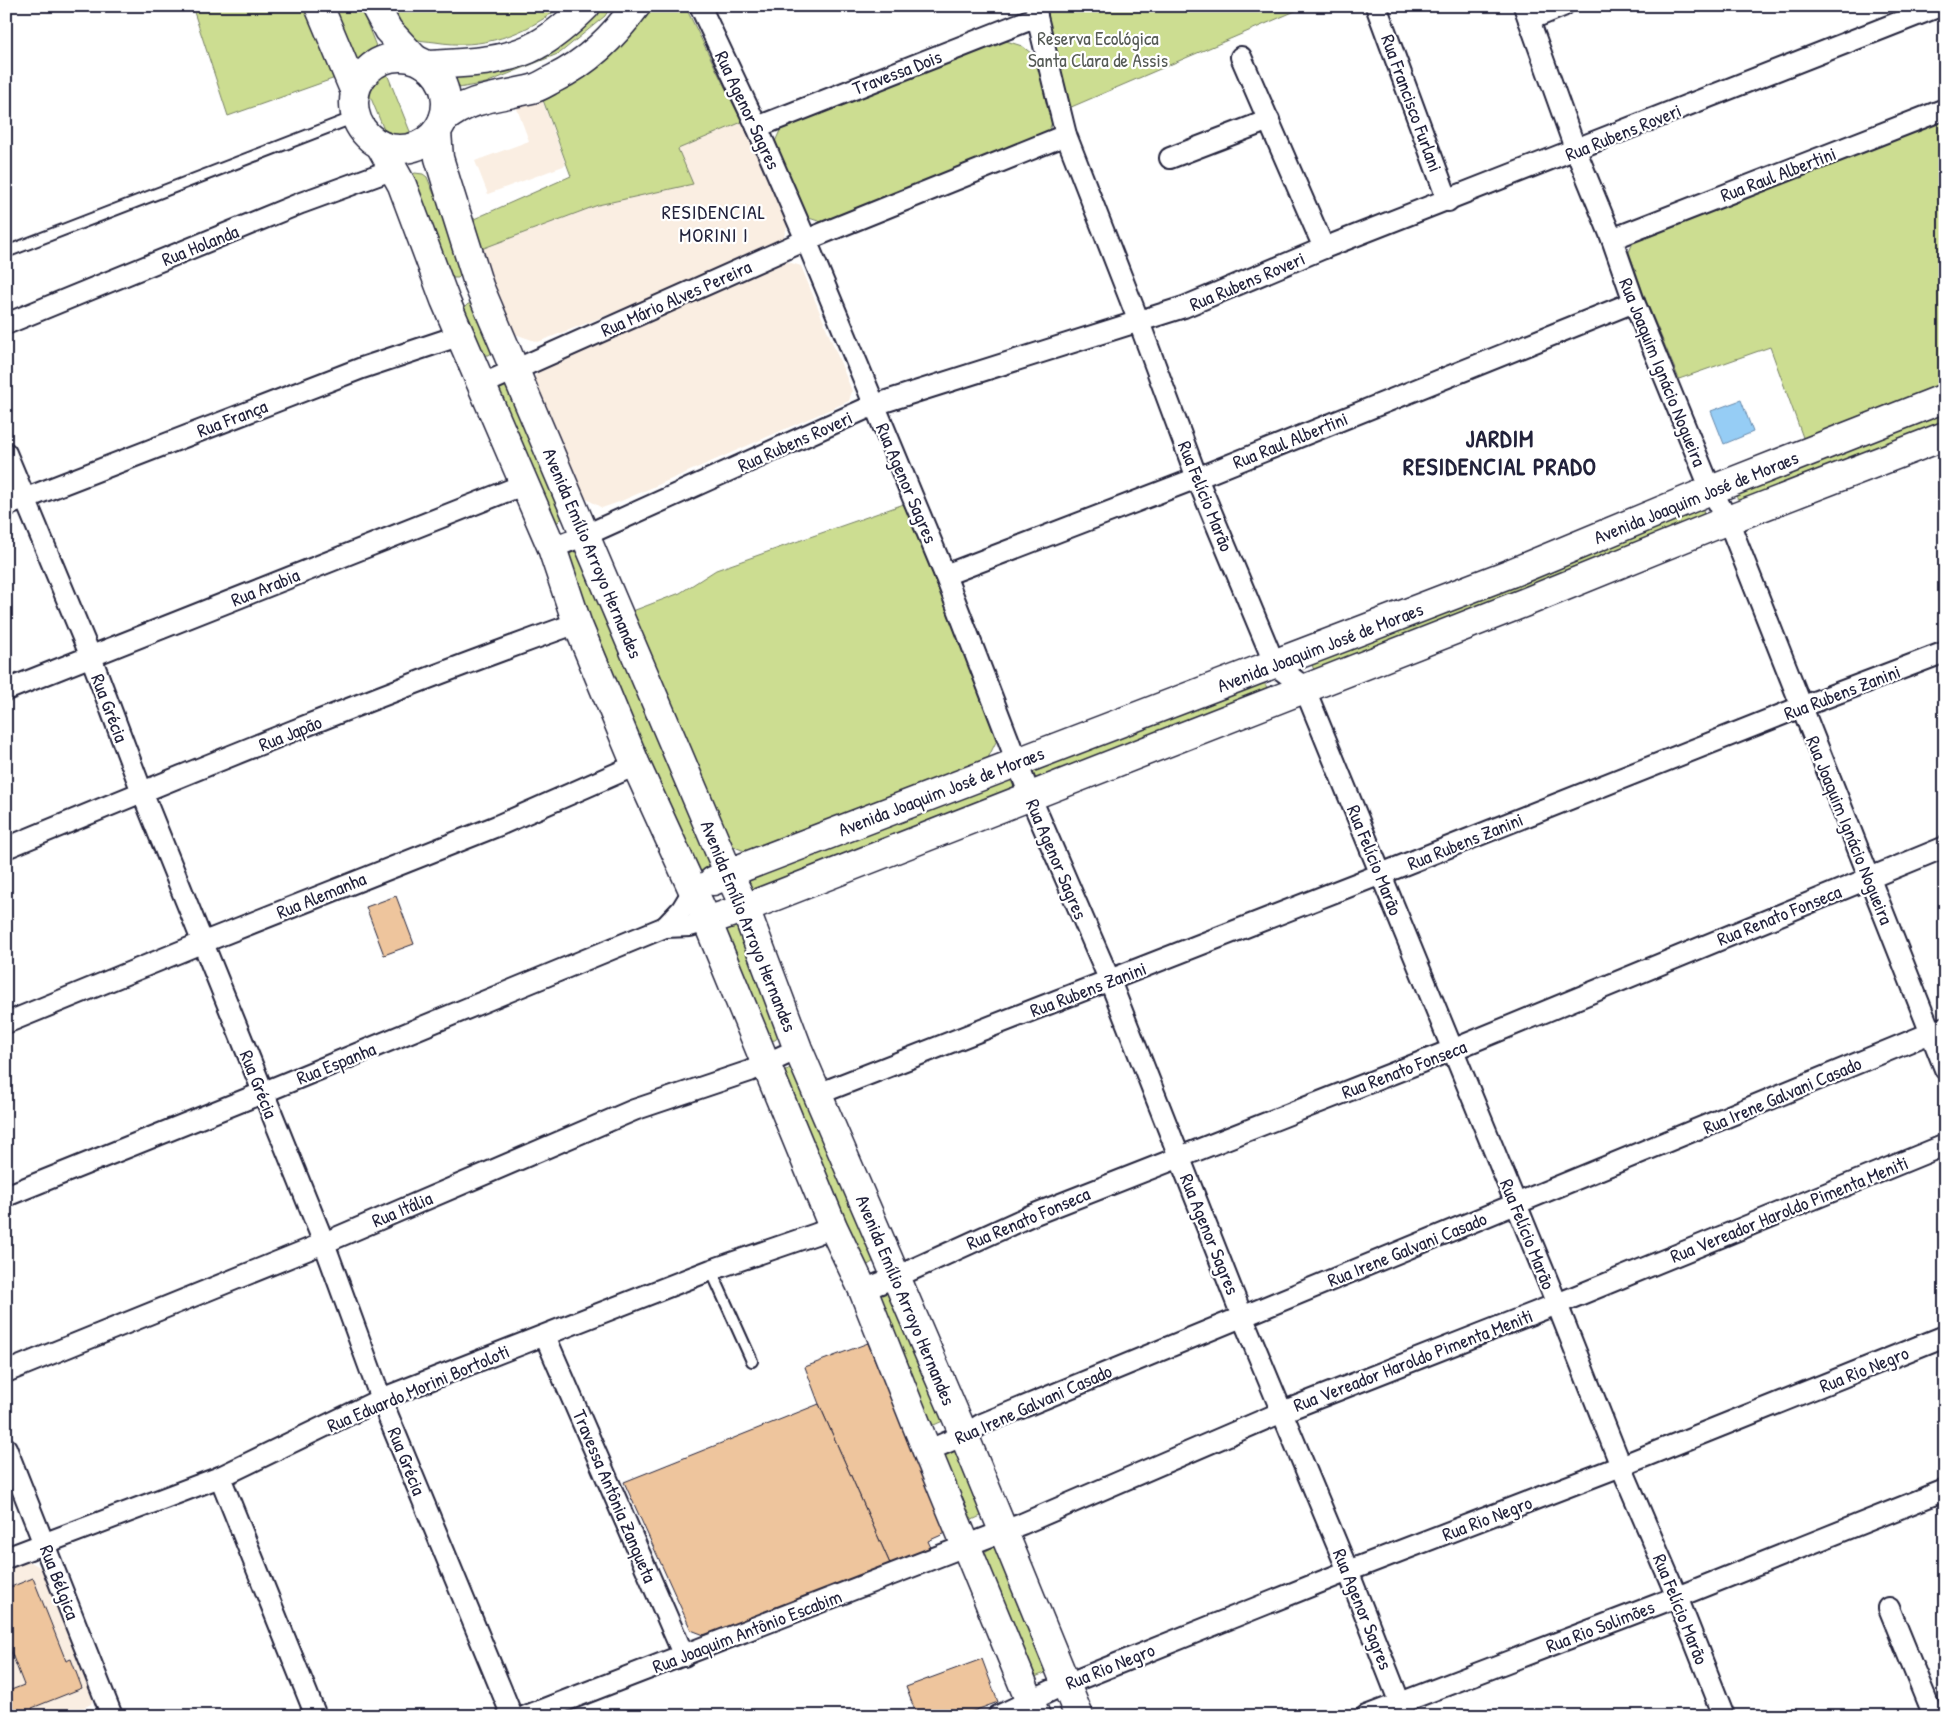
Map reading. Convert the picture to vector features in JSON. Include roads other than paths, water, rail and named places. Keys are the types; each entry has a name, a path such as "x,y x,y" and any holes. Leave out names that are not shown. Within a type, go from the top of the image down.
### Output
{"main road":[{"path":"320,6 365,133 380,145 392,149 411,148 428,140 456,109 471,103 535,88 572,70 600,48 620,27 636,6"},
{"path":"375,6 388,30 420,62 436,73 442,84 447,108 440,126"},
{"path":"355,105 360,80 367,70 389,58 402,57 420,62 464,63 517,53 537,45 586,6"},
{"name":"Avenida Emílio Arroyo Hernandes","path":"440,126 439,158 479,286 745,908 798,1049 964,1435 1079,1716"},
{"name":"Avenida Emílio Arroyo Hernandes","path":"380,145 402,185 445,300 552,548 577,623 636,765 707,921 832,1226 863,1290 1033,1709"},
{"path":"445,300 479,286"},
{"name":"Avenida Joaquim José de Moraes","path":"693,891 729,874 1017,762 1511,574 1711,490 1945,398"},
{"name":"Avenida Joaquim José de Moraes","path":"707,921 745,908 1945,436"}],"street":[{"name":"Rua Agenor Sagres","path":"700,6 757,126 945,575 1030,796 1110,981 1242,1316 1348,1571 1402,1709"},
{"name":"Rua Francisco Furlani","path":"1376,6 1448,200"},
{"path":"1527,13 1563,6"},
{"name":"Rua Rubens Roveri","path":"552,548 586,535 874,405 1184,307 1324,248 1576,151 1940,6"},
{"name":"Travessa Dois","path":"757,126 1037,12"},
{"name":"Rua Felício Marão","path":"1037,12 1066,135 1197,478 1275,665 1304,688 1557,1304 1620,1466 1677,1597 1724,1716"},
{"name":"Rua Joaquim Ignácio Nogueira","path":"1527,13 1576,151 1612,239 1634,302 1711,490 1728,520 1870,878 1938,1030 1945,1069"},
{"path":"1241,57 1324,248"},
{"name":"Rua Raul Albertini","path":"1612,239 1945,109"},
{"path":"1170,158 1269,120"},
{"name":"Rua Mário Alves Pereira","path":"481,385 806,240 1066,135"},
{"name":"Rua Holanda","path":"6,324 301,203 394,169"},
{"name":"Rua Raul Albertini","path":"945,575 1197,478 1634,302"},
{"name":"Rua França","path":"6,506 362,368 460,335"},
{"name":"Rua Grécia","path":"6,453 91,657 142,792 324,1243 381,1399 512,1716"},
{"name":"Rua Arabia","path":"6,690 525,484"},
{"name":"Rua Japão","path":"6,848 471,661 577,623"},
{"name":"Rua Rubens Zanini","path":"818,1094 1945,652"},
{"name":"Rua Alemanha","path":"6,1023 204,942 498,826 636,765"},
{"name":"Rua Renato Fonseca","path":"863,1290 1030,1216 1452,1050 1945,847"},
{"name":"Rua Espanha","path":"665,927 682,910 693,891"},
{"name":"Rua Espanha","path":"6,1196 665,927 690,926 707,921"},
{"name":"Rua Irene Galvani Casado","path":"927,1451 964,1435 982,1424 1938,1030"},
{"name":"Rua Itália","path":"6,1372 324,1243 634,1110 765,1064 798,1049"},
{"name":"Rua Vereador Haroldo Pimenta Meniti","path":"966,1545 1022,1524 1282,1412 1557,1304 1945,1145"},
{"name":"Rua Eduardo Morini Bortoloti","path":"6,1558 220,1476 381,1399 711,1270 816,1234 832,1226"},
{"name":"Travessa Antônia Zanqueta","path":"545,1336 684,1656"},
{"name":"Rua Rio Negro","path":"998,1716 1033,1709 1066,1684 1945,1336"},
{"name":"Rua Bélgica","path":"6,1448 112,1716"},
{"path":"220,1476 316,1716"},
{"name":"Rua Rio Solimões","path":"1366,1716 1402,1709 1945,1490"},
{"name":"Rua Joaquim Antônio Escabim","path":"526,1716 966,1545"},
{"path":"1889,1608 1935,1714"}],"lane":[{"path":"6,252 355,105"},
{"path":"711,1270 752,1361"}],"water":[{"path":"1741,400 1753,432 1724,444 1711,411"}],"district":[{"name":"RESIDENCIAL MORINI I","path":"714,224"},
{"name":"JARDIM RESIDENCIAL PRADO","path":"1500,453"}],"park label":[{"name":"Reserva Ecológica Santa Clara de Assis","path":"1098,49"}]}
